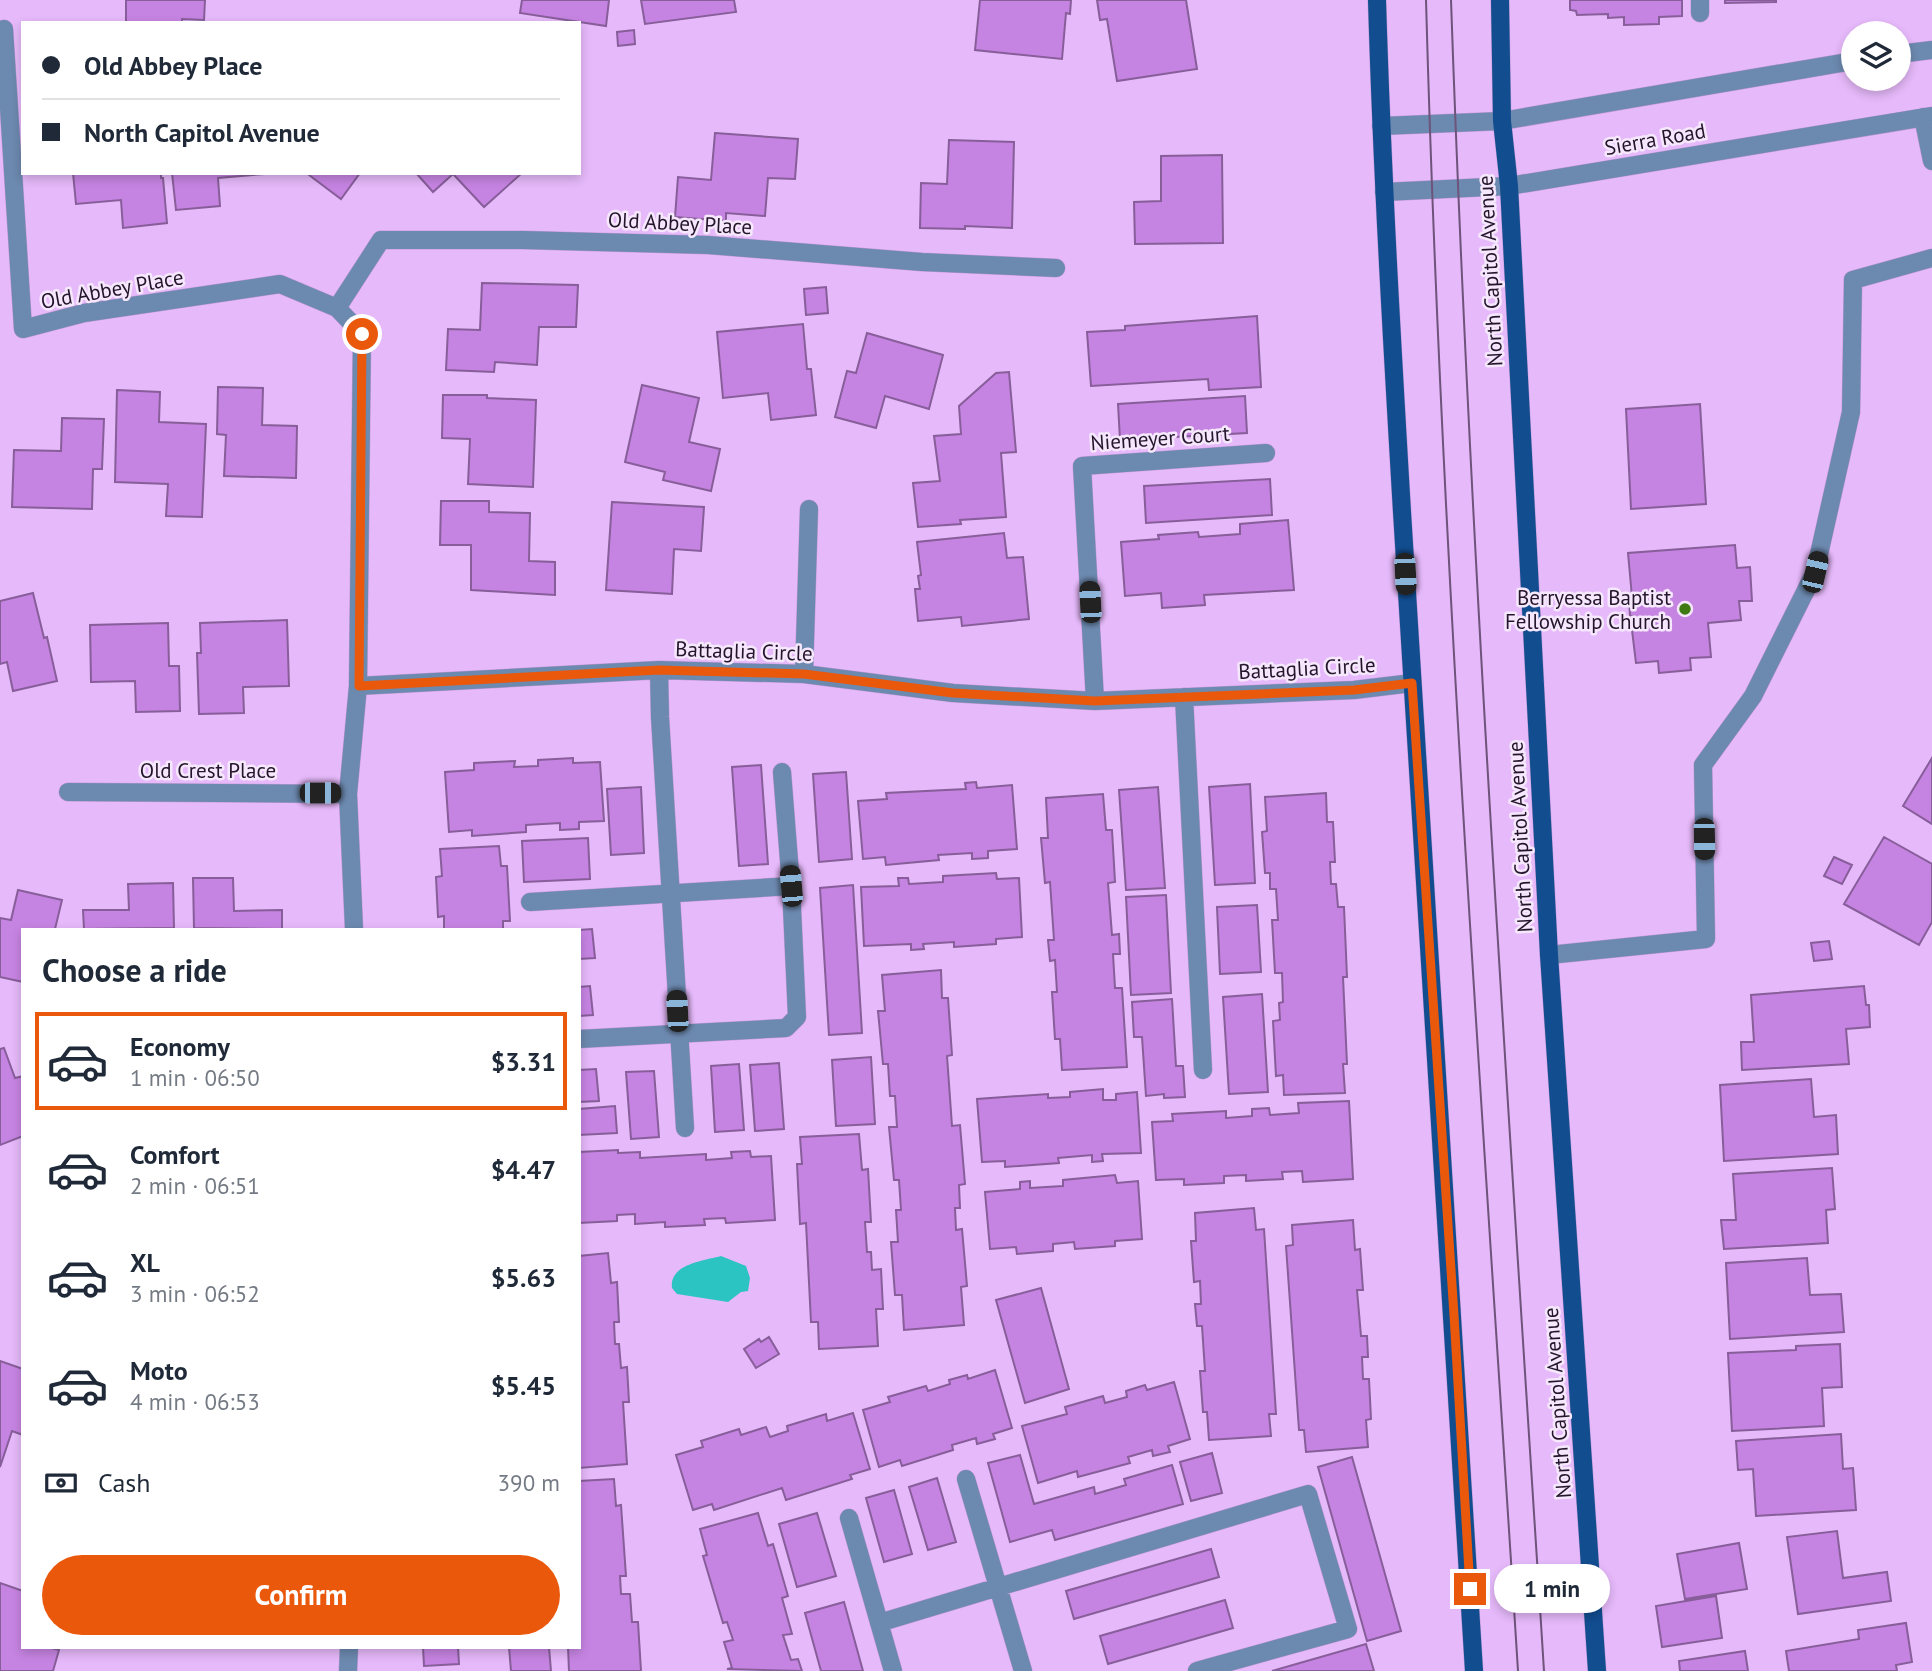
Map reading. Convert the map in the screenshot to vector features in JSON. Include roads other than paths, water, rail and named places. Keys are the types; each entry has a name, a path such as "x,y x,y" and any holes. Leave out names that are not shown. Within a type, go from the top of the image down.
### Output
{"main road":[{"path":"1377,0 1384,192 1412,683 1456,1342 1474,1671"},
{"name":"North Capitol Avenue","path":"1500,0 1502,121 1509,187 1549,955 1597,1671"}],"street":[{"name":"Old Abbey Place","path":"4,29 23,329 84,313 280,284 337,308 362,334 359,686"},
{"path":"1911,53 1932,50"},
{"name":"Sierra Road","path":"1381,126 1502,121 1841,63"},
{"name":"Sierra Road","path":"1384,192 1509,187 1927,117"},
{"path":"1927,117 1932,161"},
{"name":"Old Abbey Place","path":"337,308 381,240 523,240 709,245 922,262 1056,268"},
{"path":"1549,955 1706,939 1703,765 1753,696 1815,572 1851,412 1853,280 1932,258"},
{"name":"Niemeyer Court","path":"1095,701 1082,466 1266,453"},
{"path":"804,674 809,509"},
{"path":"659,670 685,1128"},
{"name":"Battaglia Circle","path":"359,686 659,670 804,674 953,693 1095,701 1354,690 1412,683"},
{"path":"354,928 348,794 359,686"},
{"path":"1184,697 1203,1070"},
{"path":"581,1039 786,1028 797,1017 782,772"},
{"name":"Old Crest Place","path":"68,792 348,794"},
{"path":"530,902 791,886"},
{"path":"966,1479 1023,1671"},
{"path":"879,1623 1308,1494 1348,1629 1197,1671"},
{"path":"849,1518 893,1671"},
{"path":"348,1671 349,1649"}],"tram line":[{"path":"1426,0 1452,627 1518,1671"},
{"path":"1451,0 1480,627 1544,1671"}],"place":[{"name":"Berryessa Baptist Fellowship Church","path":"1685,609"}]}
